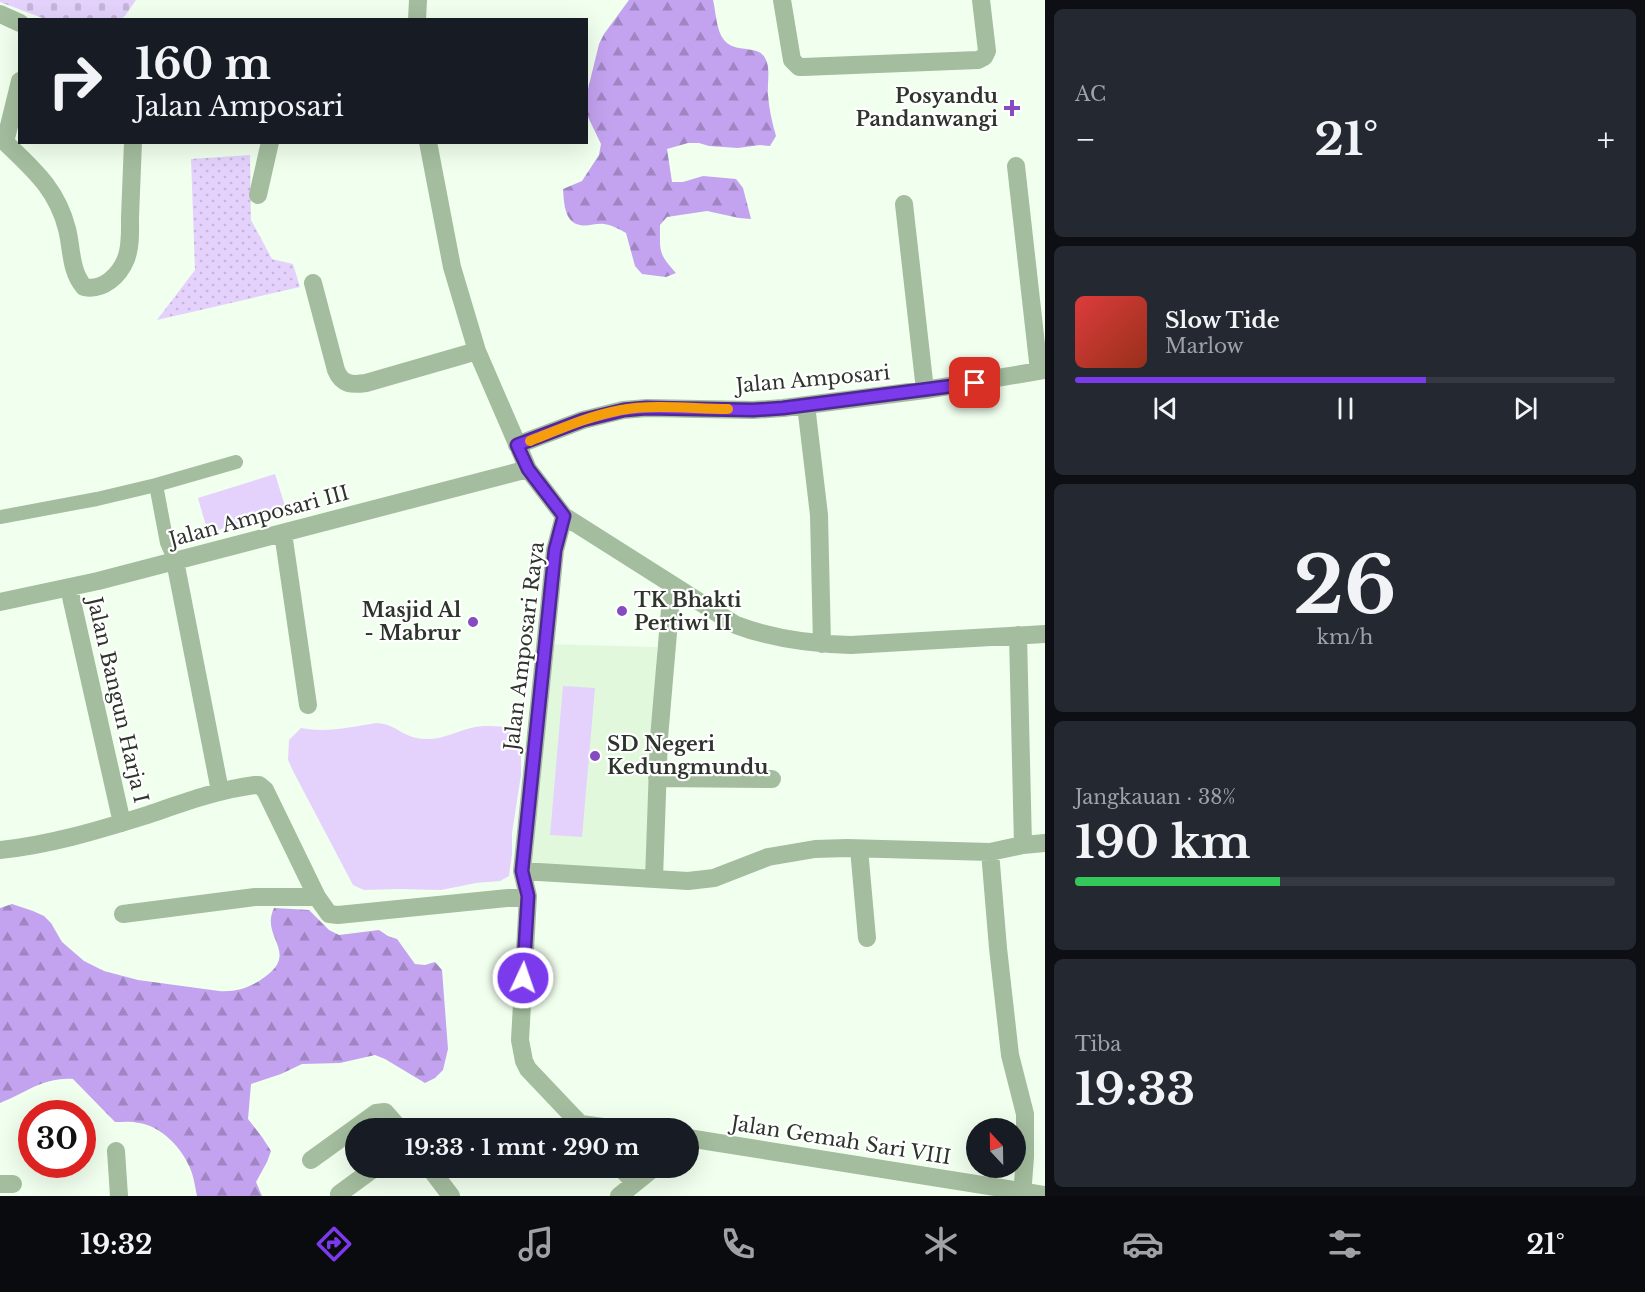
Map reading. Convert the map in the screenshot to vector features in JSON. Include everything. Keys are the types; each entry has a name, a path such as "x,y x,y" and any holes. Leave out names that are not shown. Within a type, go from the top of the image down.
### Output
{"street":[{"path":"417,18 418,0"},
{"path":"782,0 792,60 803,67 978,60 986,55 987,48 981,0"},
{"path":"0,14 18,22"},
{"path":"18,88 2,143 38,173 54,196 67,229 76,275 84,287 96,288 111,281 127,257 133,144"},
{"path":"258,195 270,144"},
{"path":"428,144 452,267 477,351 528,469 564,516 736,625 758,633 822,644 850,645 1045,634"},
{"path":"1016,166 1042,370"},
{"path":"904,204 924,390"},
{"path":"313,283 338,376 348,384 366,383 477,351"},
{"name":"Jalan Amposari","path":"517,445 583,420 624,410 646,408 753,410 806,405 924,390 1042,370"},
{"path":"806,405 819,515 822,644"},
{"name":"Jalan Amposari III","path":"0,602 69,588 528,469"},
{"name":"Jalan Amposari Raya","path":"564,516 555,550 522,871 528,896 520,1040 521,1052 528,1069 575,1118"},
{"path":"283,533 308,705"},
{"path":"175,561 220,791"},
{"path":"654,879 659,738 672,586"},
{"name":"Jalan Bangun Harja I","path":"69,588 122,823"},
{"path":"1018,635 1023,845"},
{"path":"657,778 772,779"},
{"path":"0,850 57,842 220,791 259,785 265,790 316,897 329,914 338,915 528,896"},
{"path":"522,871 702,880 714,878 768,857 815,849 990,852 1045,843"},
{"path":"859,849 867,938"},
{"path":"990,852 1010,1048 1025,1114 1022,1194"},
{"path":"123,914 255,897 316,897"},
{"path":"369,1118 376,1113 385,1112 390,1118"},
{"path":"311,1160 345,1135"},
{"name":"Jalan Gemah Sari VIII","path":"699,1140 1022,1194 1045,1195"},
{"path":"116,1151 119,1196"},
{"path":"339,1194 361,1178"},
{"path":"437,1178 451,1196"},
{"path":"630,1178 635,1183"},
{"path":"619,1196 641,1178"}],"lane":[{"path":"0,517 97,499 236,462"},
{"path":"156,485 167,543 175,561"}],"shaded area":[{"name":"SD Negeri Kedungmundu","path":"547,644 657,647 647,872 530,865"}],"green space":[{"path":"0,0 136,0 122,18 42,18 0,2"},
{"path":"629,0 713,0 718,26 724,40 734,47 757,51 765,58 768,66 768,100 776,136 770,146 738,148 688,143 667,149 672,182 683,182 703,176 736,179 743,188 751,219 707,211 667,217 660,225 660,247 666,261 676,273 666,277 642,274 635,266 626,233 607,225 575,223 566,211 563,189 582,181 599,155 601,144 588,117 588,89 599,44"},
{"path":"250,155 251,220 272,259 293,264 300,287 157,320 195,270 191,159"},
{"path":"275,474 286,509 208,533 198,498"},
{"path":"563,686 595,688 582,837 550,835"},
{"path":"376,723 390,726 410,736 425,739 442,737 475,727 505,727 521,742 521,775 512,833 509,876 500,881 441,890 364,890 353,885 288,760 289,740 301,728 329,730"},
{"path":"12,904 44,916 62,942 84,961 104,971 138,980 219,991 240,989 254,984 272,971 278,962 280,954 271,919 274,908 309,910 329,930 339,935 379,930 397,939 415,964 425,965 435,962 442,970 448,1049 443,1070 435,1078 425,1083 375,1055 340,1063 302,1064 251,1084 248,1119 271,1151 256,1182 262,1196 197,1196 186,1160 170,1139 147,1125 115,1122 73,1079 53,1080 0,1103 0,908"}],"slow traffic":[{"path":"530,441 601,414 624,410 728,409"}],"place":[{"name":"Posyandu Pandanwangi","path":"1012,108"},
{"name":"TK Bhakti Pertiwi II","path":"622,611"},
{"name":"Masjid Al - Mabrur","path":"473,622"},
{"name":"SD Negeri Kedungmundu","path":"595,756"}],"route":[{"path":"523,978 528,896 522,871 555,550 564,516 528,469 517,445 601,414 624,410 783,408 975,383"}]}
